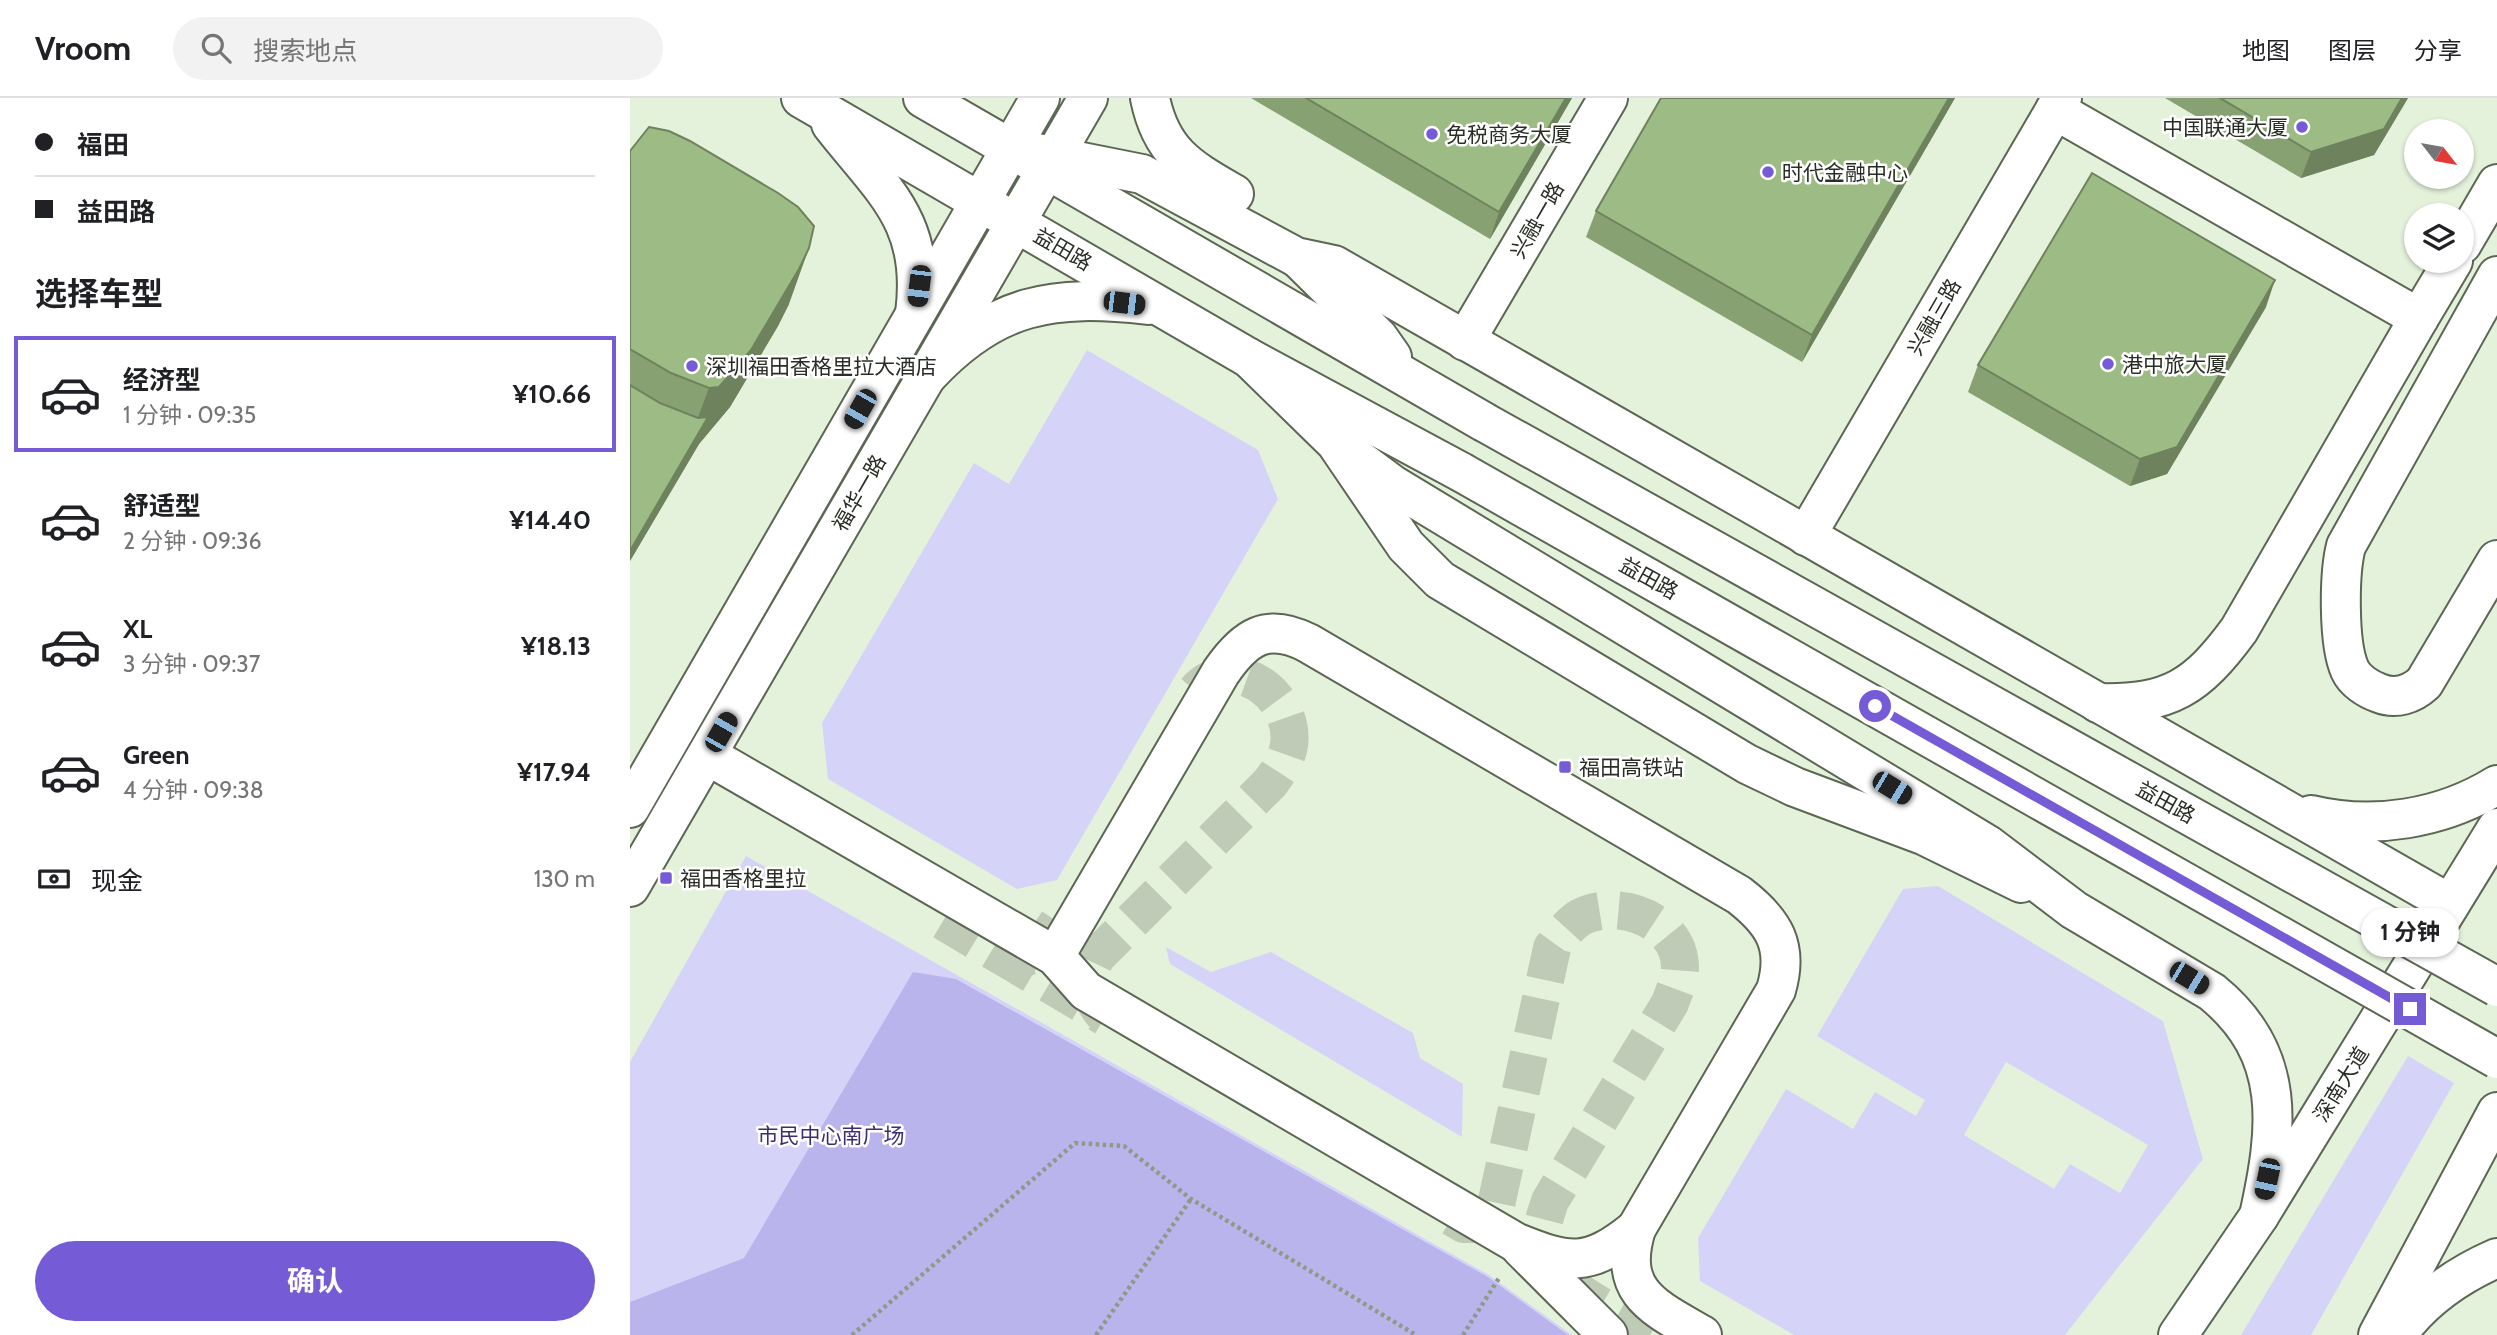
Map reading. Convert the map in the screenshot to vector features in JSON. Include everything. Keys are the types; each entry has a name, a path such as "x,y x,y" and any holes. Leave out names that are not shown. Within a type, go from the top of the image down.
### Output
{"main road":[{"path":"923,98 1011,148 1050,163 1142,174 1297,257 1334,265 2451,904"},
{"name":"福华一路","path":"630,808 643,757 915,314 1040,98"},
{"name":"福华一路","path":"630,887 1088,98"},
{"path":"1150,98 1161,132 1184,165 1274,218 1297,257 1378,337 1408,378"},
{"name":"兴融一路","path":"1465,341 1608,98"},
{"path":"810,103 908,227 918,268 915,314"},
{"name":"益田路","path":"810,103 1250,358 1461,471 2497,1059"},
{"path":"2059,104 2419,318"},
{"name":"兴融三路","path":"1806,536 2059,104"},
{"name":"益田路","path":"1050,163 1484,422 2497,987"},
{"path":"2474,223 2497,184"},
{"path":"2098,703 2134,704 2166,697 2190,685 2217,659 2239,629 2446,273"},
{"path":"2497,276 2346,546 2340,583 2347,657 2355,678 2384,695 2402,696 2417,689 2424,683 2497,560"},
{"path":"928,374 956,345 979,329 1023,310 1084,300 1162,307"},
{"path":"1250,358 1335,442 1393,485 1987,845 2074,910"},
{"path":"1335,442 1406,547 1440,580 1747,764 1795,787 1923,835 2074,910 2212,992 2228,1006 2256,1042 2266,1065 2274,1118 2273,1148 2259,1216"},
{"path":"1055,956 1231,658 1255,637 1269,633 1296,637 1739,895 1757,909 1771,926 1779,942 1783,968 1776,990 1636,1229 1628,1254 1630,1274 1644,1296 1666,1315 1702,1335"},
{"path":"707,755 1055,956 1086,991 1509,1256 1608,1335"},
{"path":"2284,809 2342,822 2398,821 2447,808 2497,785"},
{"path":"775,794 804,834 820,848 943,922"},
{"name":"深南大道","path":"2178,1335 2259,1216 2497,828"},
{"path":"2378,1335 2492,1134"},
{"path":"1509,1256 1581,1259 1610,1250 1636,1229"},
{"path":"2397,1335 2434,1296 2470,1270 2497,1258"}],"path":[{"path":"852,1335 1075,1143 1124,1146 1191,1199 1416,1335"},
{"path":"1096,1335 1191,1199"},
{"path":"1464,1335 1509,1256"}],"green space":[{"path":"1087,350 1258,450 1278,499 1057,880 1017,889 828,779 822,723 974,463 1009,484"},
{"name":"市民中心南广场","path":"746,856 1489,1275 1572,1335 630,1335 630,1062"},
{"path":"1938,886 2163,1021 2203,1159 2065,1335 1794,1335 1700,1281 1698,1238 1786,1089 1853,1129 1875,1092 1916,1116 1925,1100 1817,1036 1903,889","holes":["2006,1062 2148,1145 2120,1193 2070,1164 2054,1189 1964,1135"]},
{"path":"1166,947 1211,972 1271,952 1413,1033 1420,1058 1463,1084 1462,1137 1170,964"},
{"name":"市民中心南广场","path":"913,972 956,979 1488,1277 1568,1335 630,1335 630,1302 744,1258"},
{"path":"2408,1056 2454,1083 2311,1335 2241,1335"}],"building":[{"name":"免税商务大厦","path":"1306,98 1566,98 1499,212"},
{"name":"时代金融中心","path":"1661,98 1949,98 1812,335 1596,211"},
{"path":"2220,98 2402,98 2384,129 2311,152"},
{"name":"深圳福田香格里拉大酒店","path":"649,127 669,131 690,141 778,193 798,207 814,226 809,248 799,269 751,350 719,387 709,388 671,373 630,349 630,151"},
{"name":"港中旅大厦","path":"2092,173 2275,280 2177,447 2140,459 1978,365"},
{"path":"630,385 660,403 698,418 708,417 630,551"}],"tunnel":[{"path":"1104,1015 1094,1001 1089,987 1090,972 1097,956 1270,783 1288,750 1288,726 1282,709 1272,695 1258,683 1225,675 1209,681 1194,693"},
{"path":"1452,1217 1464,1224 1480,1224 1496,1205 1552,948 1565,931 1581,917 1612,910 1644,917 1669,937 1677,951 1680,967 1677,985 1670,1003 1550,1201 1541,1236 1545,1258 1563,1280 1594,1302 1655,1335"},
{"path":"943,921 998,954 1021,960 1039,951 1058,922"},
{"path":"1000,955 1105,1017"}],"place":[{"name":"中国联通大厦","path":"2302,127"},
{"name":"免税商务大厦","path":"1432,134"},
{"name":"时代金融中心","path":"1768,172"},
{"name":"港中旅大厦","path":"2108,364"},
{"name":"深圳福田香格里拉大酒店","path":"692,366"},
{"name":"福田高铁站","path":"1565,767"},
{"name":"福田香格里拉","path":"666,878"}],"route":[{"path":"1875,706 2410,1009"}]}
